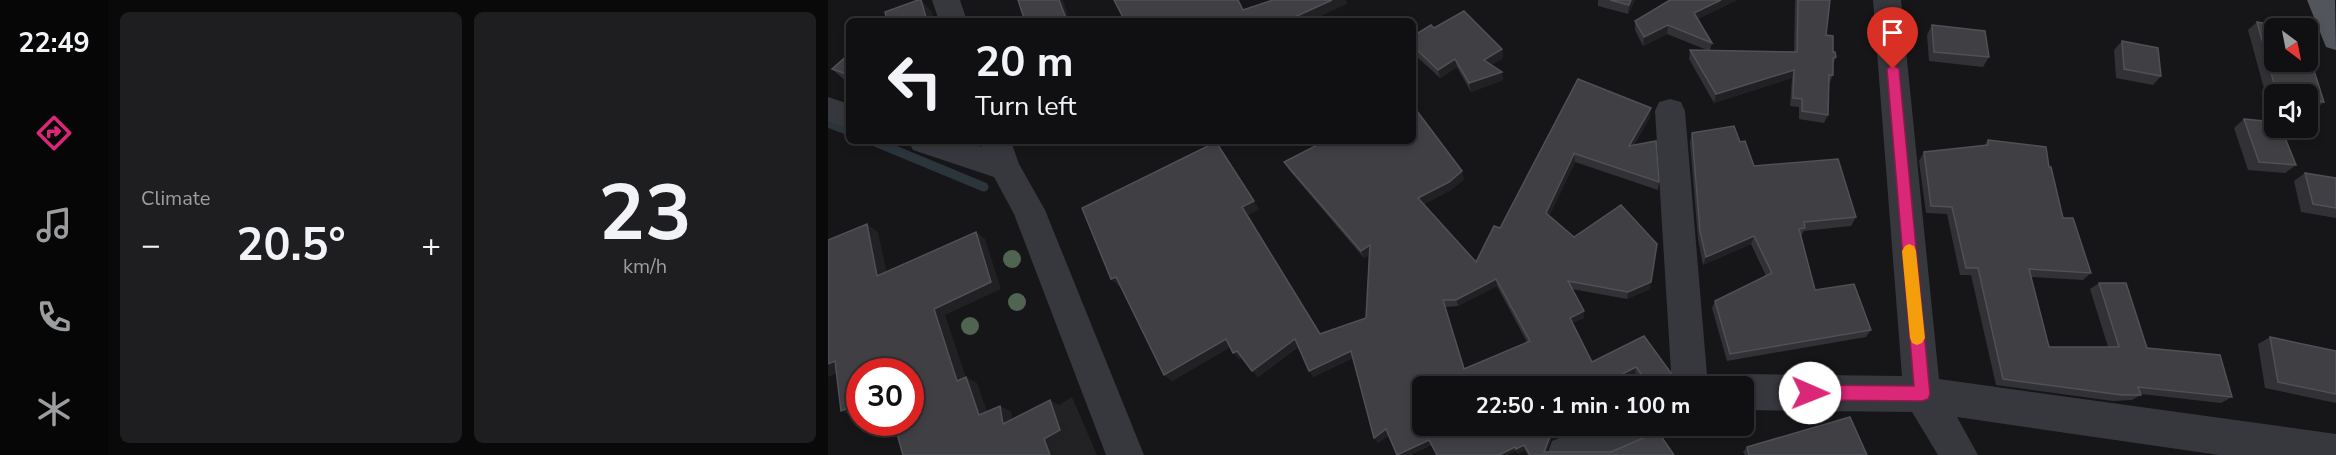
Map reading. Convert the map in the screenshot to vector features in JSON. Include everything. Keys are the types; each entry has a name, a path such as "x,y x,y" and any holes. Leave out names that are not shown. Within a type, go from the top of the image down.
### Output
{"main road":[{"path":"2321,0 2336,39"}],"street":[{"path":"946,0 952,18"},
{"path":"1887,0 1922,394 1959,455"},
{"path":"828,109 846,115"},
{"path":"1670,111 1689,376"},
{"path":"942,144 1000,154 1029,210 1125,455"},
{"path":"1754,392 1922,394 2336,453"},
{"path":"1566,455 1610,436"}],"shaded area":[{"path":"1072,397 1097,455 966,455 1059,405"}],"building":[{"path":"921,0 926,18 886,18 885,12"},
{"path":"1018,0 1059,0 1066,18 1024,18"},
{"path":"1114,0 1238,0 1243,10 1273,0 1332,0 1293,18 1123,18"},
{"path":"1610,0 1631,0 1629,5"},
{"path":"1670,0 1721,0 1694,13 1712,43 1668,25 1644,37 1635,21"},
{"path":"1798,0 1830,0 1826,35 1833,36 1833,52 1836,57 1833,58 1833,75 1829,75 1828,115 1802,111 1802,99 1793,98 1794,70 1716,94 1690,50 1797,52"},
{"path":"1464,11 1502,49 1484,60 1502,72 1469,83 1455,59 1438,70 1416,49 1416,34 1431,25 1434,28"},
{"path":"2257,22 2264,23 2264,47"},
{"path":"1932,25 1985,31 1989,57 1934,52"},
{"path":"2122,41 2158,48 2161,76 2124,69"},
{"path":"846,57 846,74 832,69"},
{"path":"2271,72 2314,72 2324,102 2318,101 2318,84 2274,84"},
{"path":"1578,79 1651,108 1629,146 1656,141 1659,182 1573,153 1546,213 1574,237 1621,205 1657,244 1651,282 1628,292 1568,281 1584,311 1570,318 1592,362 1644,336 1671,376 1643,376 1636,367 1618,376 1412,376 1412,436 1550,436 1544,452 1611,452 1648,436 1661,436 1674,455 1530,455 1524,445 1499,455 1437,455 1429,440 1397,455 1386,429 1374,438 1351,351 1309,371 1295,339 1252,371 1237,351 1233,353 1226,339 1164,375 1116,277 1111,279 1082,208 1212,144 1217,144 1254,201 1242,207 1320,334 1366,318 1370,245 1361,251 1284,162 1319,144 1416,144 1417,111 1462,171 1449,182 1418,198 1476,262 1494,226 1500,228","holes":["1496,279 1530,341 1464,369 1443,300 1456,300"]},
{"path":"2244,119 2264,121 2264,138 2285,138 2296,165 2259,162"},
{"path":"1734,126 1740,142 1745,141 1754,166 1838,159 1856,217 1804,222 1805,228 1799,229 1815,290 1854,284 1871,330 1730,354 1715,301 1772,273 1754,236 1706,257 1700,231 1692,133"},
{"path":"1988,140 2046,147 2063,218 2073,218 2091,273 2029,269 2049,347 2119,347 2099,283 2126,283 2147,348 2220,355 2232,397 2138,387 2141,395 2122,395 2003,379 1978,268 1966,268 1952,207 1931,206 1924,152 1988,145"},
{"path":"2305,173 2336,178 2336,208 2313,204"},
{"path":"867,224 877,276 976,232 991,282 934,309 957,381 966,377 979,415 1000,406 1003,424 1050,400 1060,430 1044,439 1050,455 903,455 898,436 924,436 924,358 846,358 846,409 841,411 835,361 828,364 828,240"},
{"path":"2270,337 2336,351 2336,394 2278,382"},
{"path":"1850,417 1867,455 1749,455 1747,447"}],"waterway":[{"path":"828,123 846,130"},
{"path":"880,144 984,187"}],"slow traffic":[{"path":"1909,251 1917,338"}],"route":[{"path":"1810,393 1922,394 1893,69"}]}
